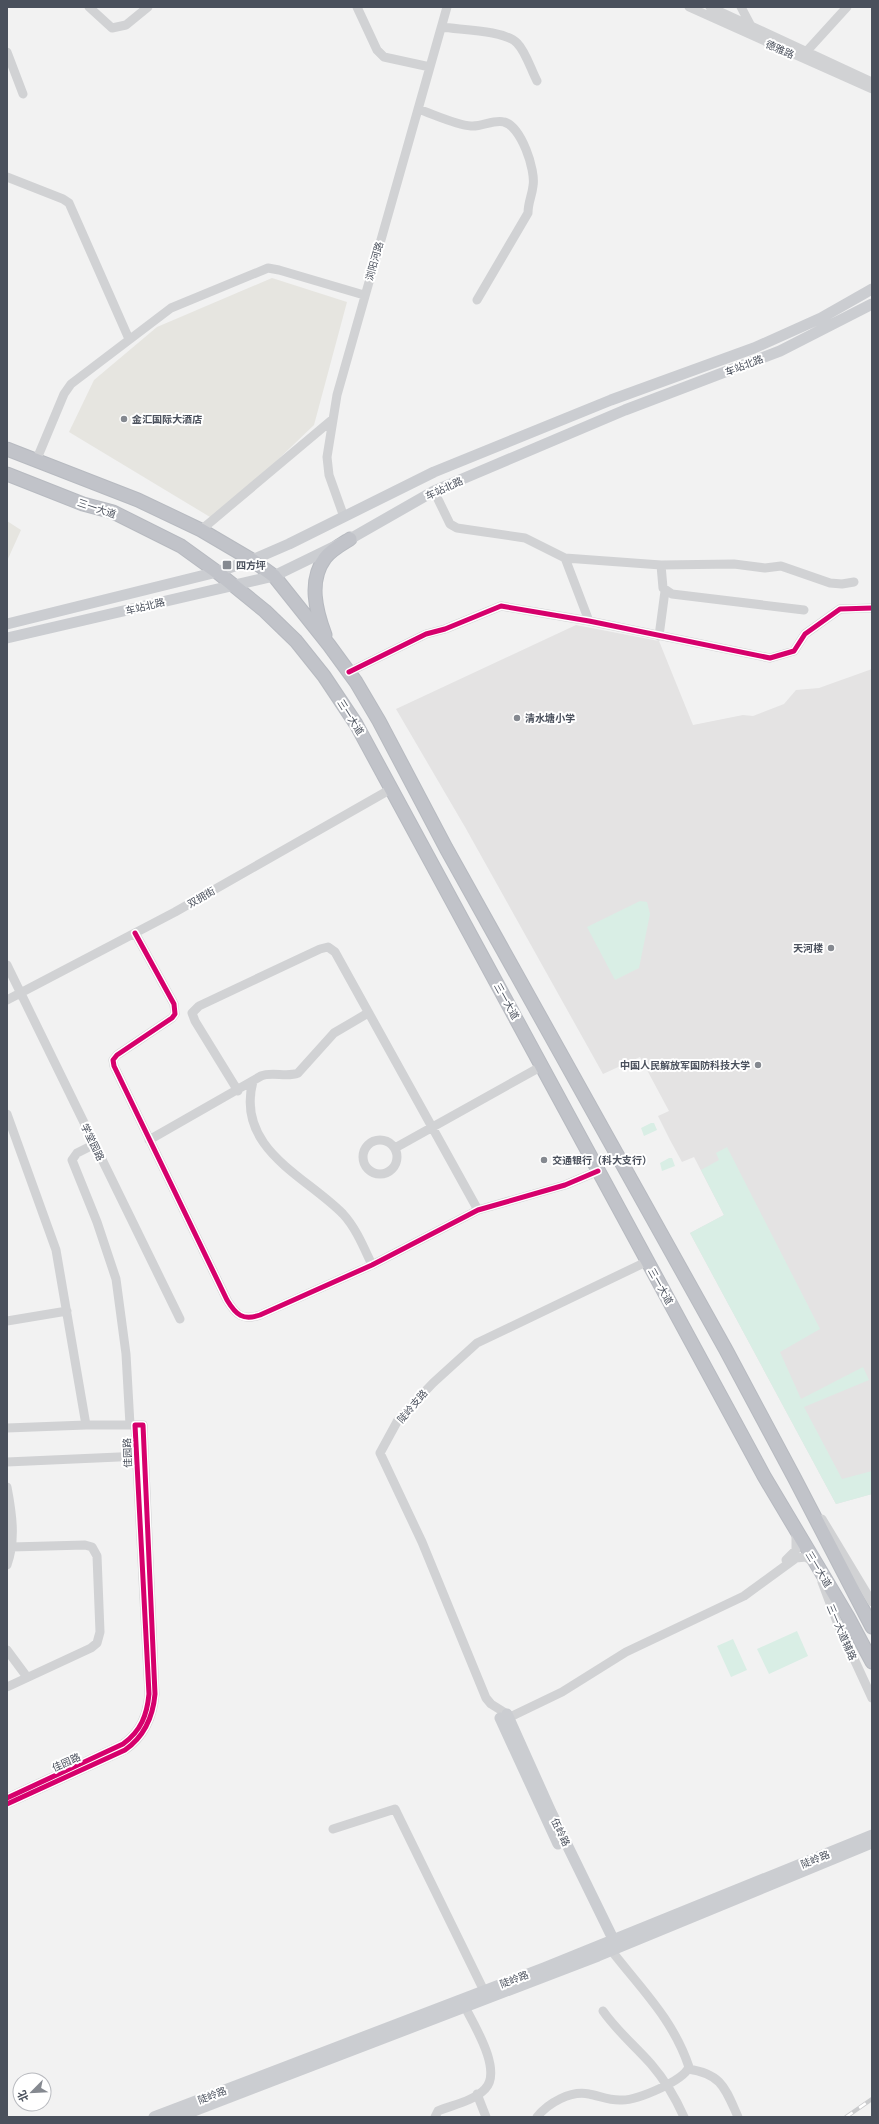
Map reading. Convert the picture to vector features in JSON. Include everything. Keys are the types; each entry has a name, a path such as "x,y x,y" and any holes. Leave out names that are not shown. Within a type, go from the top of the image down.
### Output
{"highway":[{"name":"三一大道","path":"7,449 138,500 201,530 252,560 274,576 349,672 379,721 446,848 726,1350 795,1479 867,1605 872,1627"},
{"name":"三一大道","path":"7,474 82,504 113,512 181,546 217,572 265,611 296,641 324,676 356,724 598,1171 795,1528 848,1617 872,1662"},
{"path":"329,645 322,626 314,588 318,570 326,557 350,539"}],"main road":[{"name":"车站北路","path":"7,624 217,572 252,560 344,517 434,472 611,400 754,348 821,318 872,289"},
{"name":"车站北路","path":"7,638 274,576 350,539 434,492 625,410 780,351 872,304"},
{"name":"伍岭路","path":"504,1718 551,1812 612,1945"},
{"name":"陡岭路","path":"612,1945 872,1835"},
{"name":"陡岭路","path":"154,2117 486,1994 872,1843"},
{"name":"陡岭路","path":"179,2117 465,2007 486,1994"}],"street":[{"path":"89,7 112,28 126,25 148,7"},
{"path":"357,7 377,50 384,57 430,67"},
{"name":"浏阳河路","path":"344,517 329,475 327,457 337,395 364,295 448,7"},
{"name":"德雅路","path":"689,7 872,89"},
{"name":"德雅路","path":"710,7 872,82"},
{"path":"741,7 751,26"},
{"path":"806,52 847,7"},
{"path":"442,27 500,34 510,37 518,44 537,81"},
{"path":"7,52 23,94"},
{"path":"418,109 470,126 504,121 512,125 520,136 532,167 533,186 528,199 528,213 477,300"},
{"path":"7,177 69,203 129,339"},
{"path":"36,461 64,394 71,384 171,308 268,268 364,295"},
{"path":"201,530 333,419"},
{"path":"434,492 450,524 457,528 525,538 565,558 662,565 734,564 765,568 781,566 830,582 842,584 854,582"},
{"path":"565,558 589,621"},
{"path":"659,636 665,591 662,585 662,565"},
{"path":"665,591 672,594 804,610"},
{"path":"349,672 426,634 445,629 501,606 589,621 760,657 776,658 794,651 805,634 840,609 872,608"},
{"name":"双拥街","path":"7,1000 135,933 391,789"},
{"path":"135,933 176,1009 176,1014 117,1055 113,1060 114,1066 227,1300 232,1308 244,1318 250,1319 260,1315 372,1265 478,1210 565,1185 598,1171"},
{"path":"192,1013 199,1006 320,949 328,947 335,952 478,1210"},
{"name":"学堂园路","path":"7,965 180,1319"},
{"path":"176,1009 192,1013"},
{"path":"149,1140 266,1074 292,1076 298,1073 334,1033 368,1012"},
{"path":"192,1013 195,1022 238,1091"},
{"path":"395,1148 542,1066"},
{"path":"253,1082 249,1096 250,1106 256,1127 267,1148 283,1166 343,1214 352,1225 372,1265"},
{"path":"7,1114 56,1250 86,1425"},
{"name":"佳园路","path":"7,1804 125,1750 139,1739 150,1720 154,1709 155,1694 140,1456 133,1425 116,1279 97,1222 72,1160 77,1153 95,1144"},
{"name":"陡岭支路","path":"504,1718 486,1698 422,1542 380,1453 398,1420 433,1383 477,1343 648,1261"},
{"path":"7,1321 67,1311"},
{"path":"7,1428 133,1425"},
{"path":"7,1462 140,1456"},
{"name":"佳园路","path":"7,1798 123,1744 134,1735 145,1716 149,1694 140,1456"},
{"path":"7,1487 11,1515 11,1548 7,1565"},
{"path":"504,1718 573,1681 624,1648 742,1593 793,1555 796,1550 798,1540 795,1528"},
{"path":"7,1687 90,1648 97,1643 100,1632 97,1556 92,1547 85,1545 11,1548"},
{"path":"504,1718 562,1692 626,1652 744,1596 796,1558 806,1557 816,1565"},
{"name":"三一大道辅路","path":"816,1565 837,1622 872,1698"},
{"path":"7,1650 27,1677"},
{"path":"333,1829 395,1809 486,1994"},
{"path":"537,2117 558,2100 578,2093 622,2100 679,2079 688,2069 689,2066 679,2040 670,2024 612,1945"},
{"path":"435,2117 438,2111 485,2090 490,2082 492,2073 485,2049 465,2007"},
{"path":"603,2011 620,2032 652,2065 666,2085 684,2117"},
{"path":"688,2069 701,2071 713,2076 722,2086 738,2117"},
{"path":"477,2094 486,2117"}],"shaded area":[{"path":"272,278 347,302 314,425 215,520 69,432 94,380 157,327"},
{"path":"7,521 21,530 7,561"},
{"name":"中国人民解放军国防科技大学","path":"576,625 659,641 693,725 743,715 753,716 784,704 796,690 819,688 872,669 872,1494 836,1504 690,1233 724,1215 694,1157 682,1162 670,1140 658,1116 669,1111 640,1057 603,1074 465,827 396,709"}],"green space":[{"path":"640,901 647,902 650,914 639,968 615,980 587,927"},
{"path":"654,1123 657,1130 644,1136 641,1128"},
{"path":"727,1147 820,1329 780,1352 801,1399 863,1367 869,1380 804,1407 842,1479 872,1471 872,1494 836,1504 690,1233 724,1215 701,1170 719,1160 716,1153"},
{"path":"672,1158 675,1166 662,1171 660,1163"},
{"path":"797,1631 808,1656 769,1674 757,1649"},
{"path":"733,1639 747,1670 731,1677 717,1646"}],"railway":[{"path":"846,2117 872,2099"}],"cycle path":[{"path":"349,672 426,634 445,629 501,606 589,621 770,658 794,651 805,634 840,609 872,608"},
{"path":"135,933 174,1004 175,1014 172,1018 117,1055 113,1060 114,1066 227,1300 234,1310 240,1315 244,1317 254,1317 260,1315 372,1265 478,1210 565,1185 598,1171"},
{"path":"7,1798 123,1744 139,1728 145,1716 149,1694 135,1425 143,1425 155,1694 150,1718 138,1739 125,1750 7,1804"}],"place":[{"name":"金汇国际大酒店","path":"124,419"},
{"name":"四方坪","path":"227,565"},
{"name":"清水塘小学","path":"517,718"},
{"name":"天河楼","path":"831,948"},
{"name":"中国人民解放军国防科技大学","path":"758,1065"},
{"name":"交通银行（科大支行）","path":"544,1160"}]}
